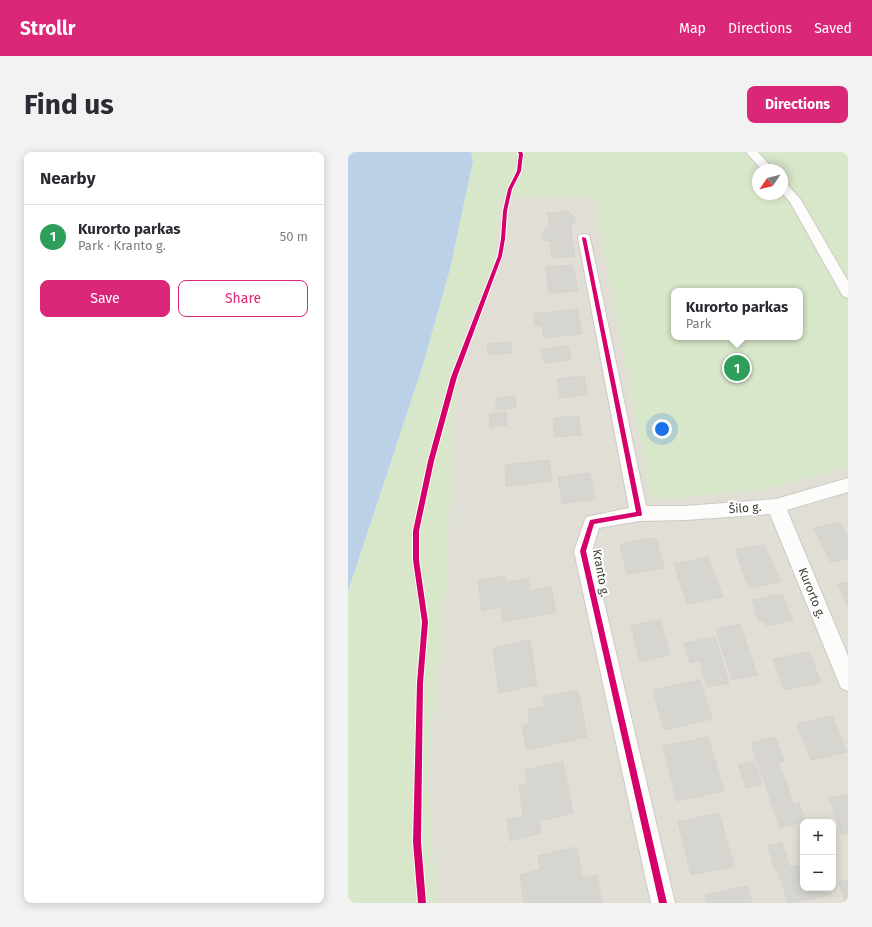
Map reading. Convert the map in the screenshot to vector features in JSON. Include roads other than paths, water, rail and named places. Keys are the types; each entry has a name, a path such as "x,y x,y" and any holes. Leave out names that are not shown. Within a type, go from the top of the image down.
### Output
{"street":[{"path":"752,152 763,164"},
{"path":"788,192 795,200 848,293"},
{"path":"584,238 639,514"},
{"name":"Šilo g.","path":"639,514 684,513 776,506 848,485"},
{"name":"Kurorto g.","path":"776,506 848,681"},
{"name":"Kranto g.","path":"639,514 592,522 583,551 663,903"}],"water":[{"path":"348,152 471,152 473,161 450,269 422,368 348,591"}],"place":[{"name":"Kurorto parkas","path":"737,368"}]}
